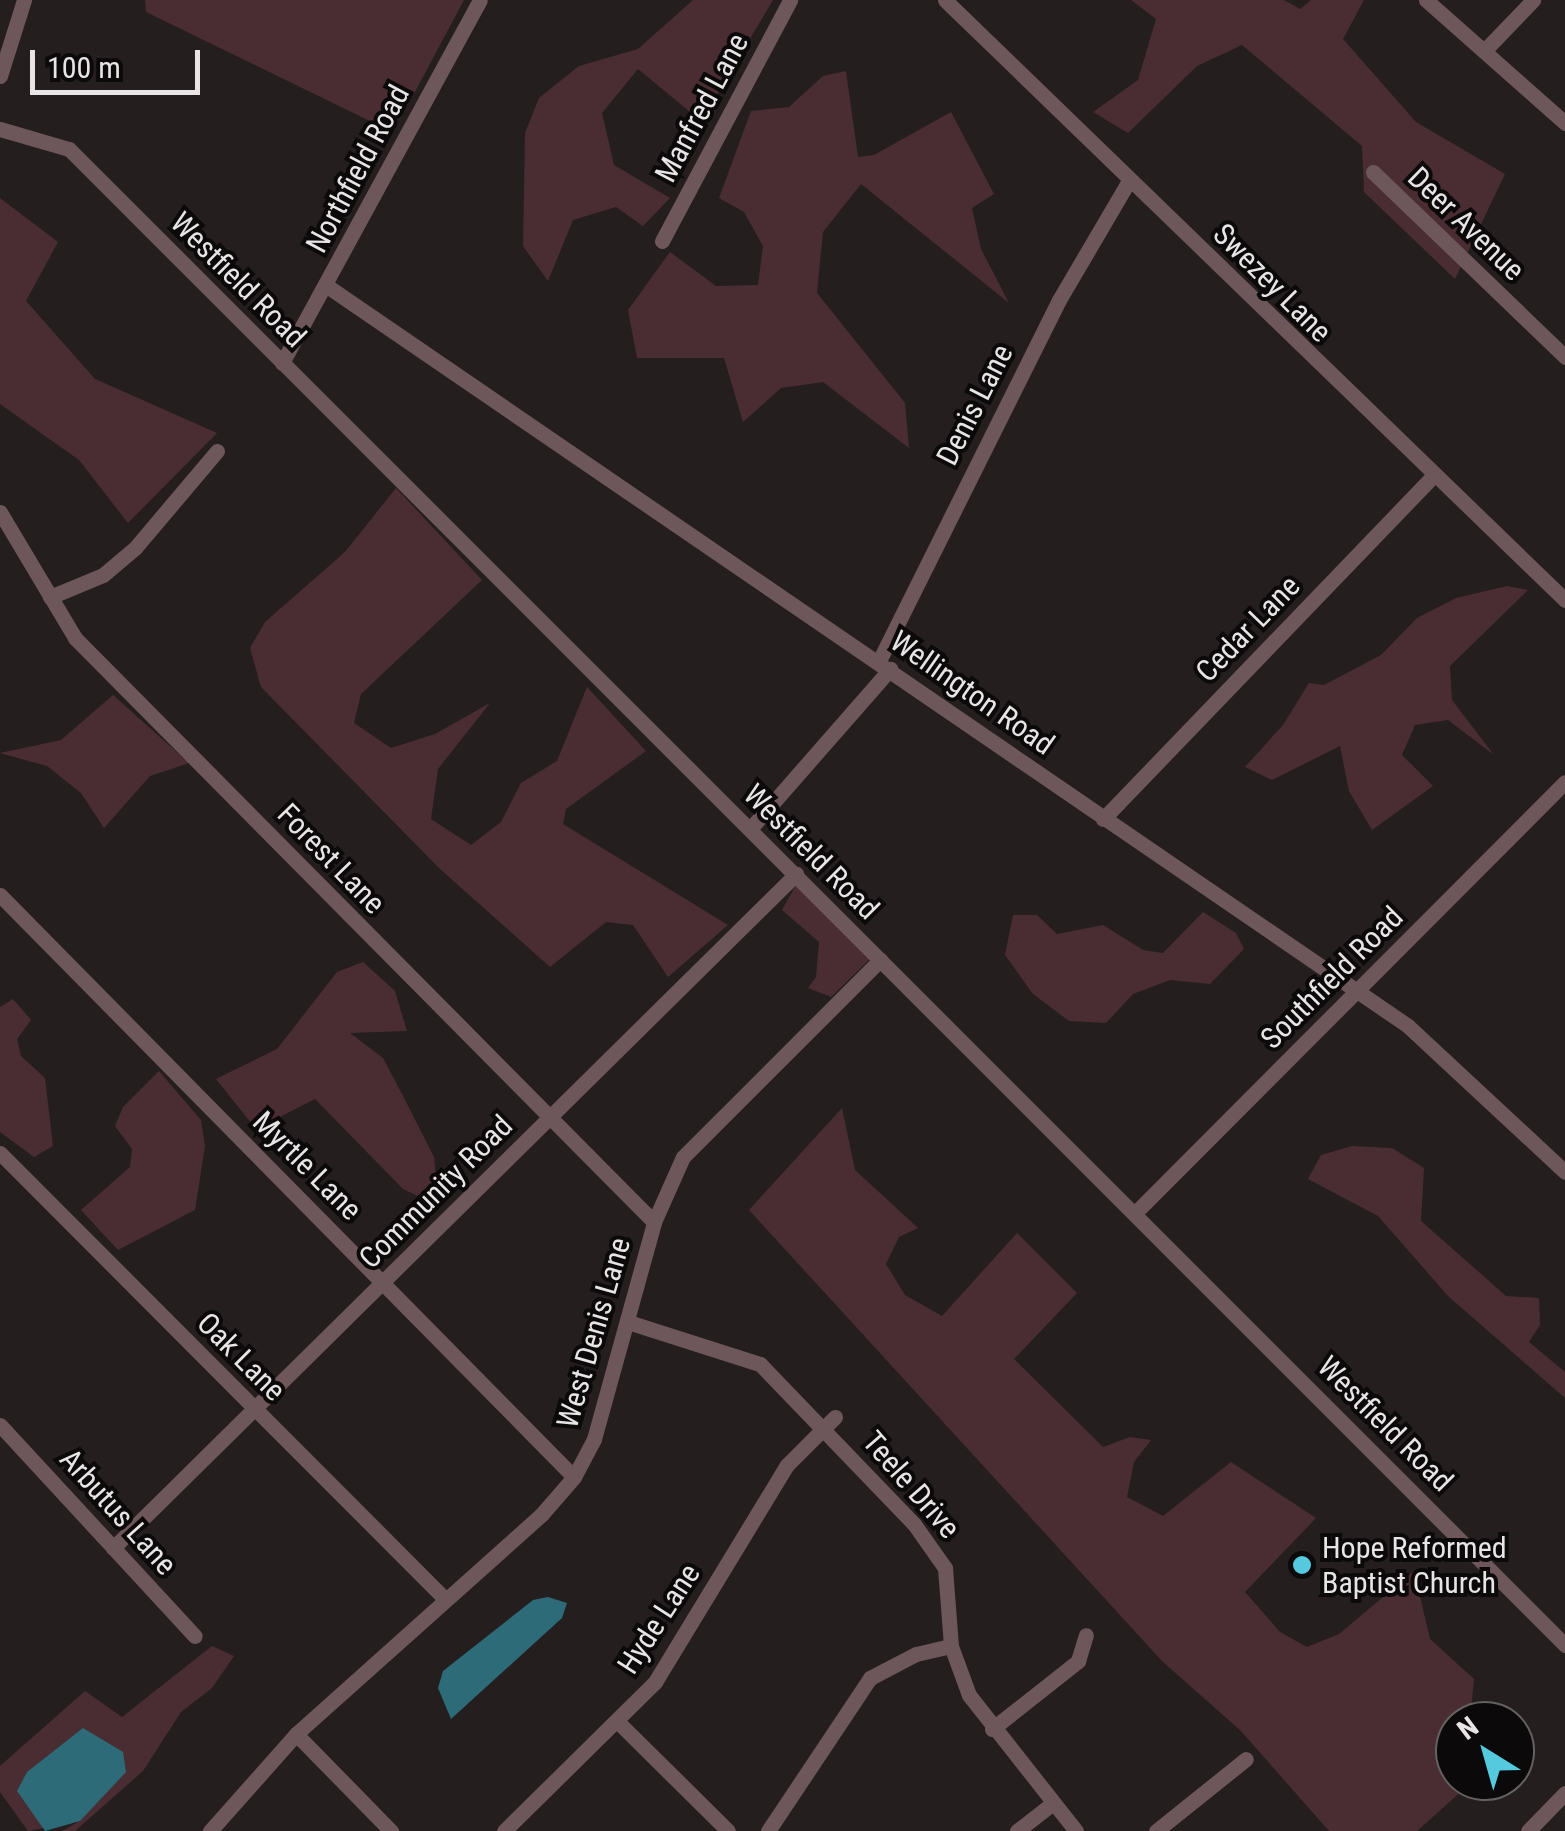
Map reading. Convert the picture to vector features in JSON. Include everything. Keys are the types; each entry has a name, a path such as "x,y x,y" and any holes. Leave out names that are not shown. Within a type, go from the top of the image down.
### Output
{"street":[{"path":"0,76 24,0"},
{"name":"Northfield Road","path":"282,362 327,286 480,0"},
{"name":"Manfred Lane","path":"662,241 790,0"},
{"name":"Swezey Lane","path":"945,0 1565,600"},
{"path":"1426,0 1565,123"},
{"path":"1484,51 1533,0"},
{"name":"Westfield Road","path":"0,129 70,149 1565,1645"},
{"name":"Deer Avenue","path":"1373,172 1565,357"},
{"name":"Denis Lane","path":"750,830 885,665 1059,300 1130,180"},
{"name":"Wellington Road","path":"327,286 885,665 1447,1058 1565,1172"},
{"path":"50,597 102,576 136,548 218,451"},
{"name":"Cedar Lane","path":"1103,819 1433,476"},
{"name":"Forest Lane","path":"0,512 74,638 654,1222"},
{"name":"Southfield Road","path":"1136,1212 1565,782"},
{"name":"Community Road","path":"113,1548 796,874"},
{"name":"Myrtle Lane","path":"0,895 574,1477"},
{"name":"West Denis Lane","path":"210,1831 296,1734 541,1515 574,1477 594,1439 654,1222 694,1144 880,960"},
{"name":"Oak Lane","path":"0,1153 444,1599"},
{"name":"Teele Drive","path":"628,1322 760,1364 829,1423 914,1524 945,1568 951,1646 964,1684 992,1728 1076,1831"},
{"name":"Hyde Lane","path":"504,1831 655,1682 788,1465 829,1423"},
{"name":"Arbutus Lane","path":"0,1425 195,1636"},
{"path":"992,1728 1078,1661 1086,1635"},
{"path":"768,1831 870,1678 902,1660 951,1646"},
{"path":"617,1721 728,1831"},
{"path":"296,1734 391,1831"},
{"path":"1156,1831 1246,1759"},
{"path":"1528,1831 1565,1792"},
{"path":"1017,1831 1053,1803"}],"shaded area":[{"path":"145,0 464,0 401,118 380,126 146,12"},
{"path":"693,0 773,0 701,121 638,69 602,113 614,165 670,198 643,226 616,207 573,220 548,281 523,246 525,133 539,98 579,66 638,49"},
{"path":"1131,0 1284,0 1300,9 1311,0 1364,0 1343,39 1416,122 1505,174 1455,279 1364,192 1362,146 1242,45 1197,66 1128,133 1093,112 1138,80 1156,19"},
{"path":"846,71 858,157 874,155 951,112 994,194 972,208 981,249 1009,303 861,184 823,232 817,293 905,403 909,448 823,382 781,388 743,422 724,358 637,358 628,310 670,252 716,286 758,285 763,246 744,212 719,198 751,111 789,107 823,76"},
{"path":"0,198 58,242 26,301 95,379 217,433 128,523 79,460 0,404"},
{"path":"396,488 482,580 361,694 354,723 391,748 435,734 490,703 438,769 431,819 471,845 501,822 521,783 557,761 587,687 646,751 566,809 563,824 728,925 668,977 633,925 606,922 550,967 440,869 261,687 250,648 265,622 345,552"},
{"path":"1507,586 1528,590 1450,666 1452,700 1494,755 1448,720 1415,725 1402,755 1433,786 1372,830 1349,791 1340,746 1272,780 1245,767 1283,725 1309,683 1324,685 1381,655 1417,618 1456,598"},
{"path":"113,695 189,763 150,776 104,828 81,793 47,766 0,753 61,740"},
{"path":"797,883 870,959 831,997 808,988 816,977 819,942 782,910"},
{"path":"1203,912 1236,933 1244,949 1210,984 1170,980 1133,994 1106,1023 1069,1021 1033,994 1005,955 1013,915 1037,915 1057,934 1103,925 1143,950 1163,953"},
{"path":"363,962 395,991 407,1031 350,1033 383,1058 403,1096 434,1157 439,1206 403,1189 315,1099 256,1129 216,1079 277,1049 337,972"},
{"path":"13,999 31,1020 17,1039 21,1056 45,1078 53,1146 34,1157 0,1132 0,1007"},
{"path":"159,1071 201,1120 205,1146 195,1210 118,1250 81,1210 130,1167 132,1149 115,1126 123,1107"},
{"path":"842,1108 855,1170 918,1228 899,1237 886,1264 905,1295 942,1316 1017,1233 1077,1293 1014,1359 1103,1447 1130,1437 1151,1440 1134,1462 1127,1497 1163,1516 1231,1462 1316,1518 1245,1592 1280,1632 1307,1647 1339,1634 1414,1571 1430,1639 1474,1679 1472,1701 1435,1701 1435,1801 1451,1801 1417,1831 1329,1831 1241,1731 1162,1661 749,1210"},
{"path":"1352,1146 1392,1148 1424,1168 1421,1221 1506,1296 1539,1298 1540,1325 1529,1342 1565,1372 1565,1398 1448,1296 1378,1216 1308,1179 1321,1155"},
{"path":"212,1646 234,1656 212,1688 181,1712 143,1771 75,1831 62,1831 80,1821 28,1831 0,1792 0,1766 85,1691 122,1717"}],"water":[{"path":"548,1597 567,1603 562,1618 451,1719 438,1688 443,1671 533,1600"},
{"path":"83,1728 123,1752 126,1772 80,1821 45,1831 17,1791 27,1772"}],"place":[{"name":"Hope Reformed Baptist Church","path":"1302,1565"}]}
